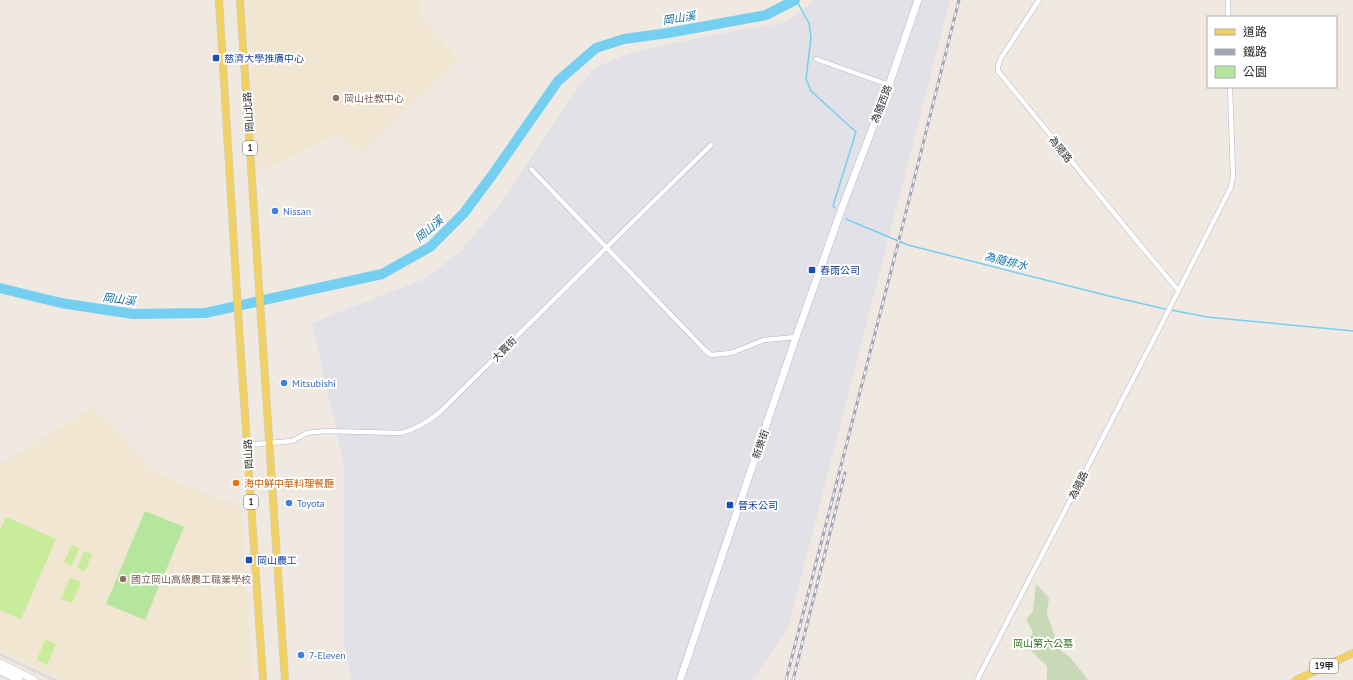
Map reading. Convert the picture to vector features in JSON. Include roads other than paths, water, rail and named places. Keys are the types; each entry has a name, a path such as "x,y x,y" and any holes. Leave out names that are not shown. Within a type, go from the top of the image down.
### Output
{"main road":[{"name":"岡山路","path":"219,0 263,680"},
{"name":"岡山北路","path":"240,0 269,443"},
{"name":"1","path":"269,443 285,680"},
{"name":"19甲","path":"1296,680 1353,653"}],"street":[{"name":"為隨西路","path":"842,208 889,85 918,0"},
{"name":"為隨路","path":"1039,0 1001,58 998,71 1178,290"},
{"path":"1228,0 1228,16"},
{"path":"816,59 889,85"},
{"name":"為隨路","path":"977,680 1231,187 1230,88"},
{"name":"大寶街","path":"247,445 292,441 307,433 325,431 401,433 426,423 440,412 712,145"},
{"path":"531,169 704,349 712,355 730,353 764,340 796,337"},
{"name":"新樂街","path":"680,680 796,337 842,208"},
{"path":"0,663 34,680"},
{"path":"0,671 19,680"}],"waterway":[{"name":"岡山溪","path":"0,288 61,303 133,314 205,313 382,274 430,247 464,213 558,81 596,48 624,39 668,33 766,15 795,0"},
{"name":"為隨排水","path":"796,0 809,23 811,37 806,79 811,91 856,132 833,206 835,208"},
{"name":"為隨排水","path":"846,219 908,245 1165,309"},
{"name":"為隨排水","path":"1171,310 1207,317 1353,331"}],"railway":[{"path":"786,680 959,0"},
{"path":"793,680 845,473"}],"place":[{"name":"慈濟大學推廣中心","path":"216,58"},
{"name":"岡山社教中心","path":"336,98"},
{"name":"Nissan","path":"275,211"},
{"name":"春雨公司","path":"812,270"},
{"name":"Mitsubishi","path":"284,383"},
{"name":"海中鮮中華料理餐廳","path":"236,483"},
{"name":"Toyota","path":"289,503"},
{"name":"晉禾公司","path":"730,505"},
{"name":"岡山農工","path":"249,560"},
{"name":"國立岡山高級農工職業學校","path":"123,579"},
{"name":"7-Eleven","path":"301,655"}],"park label":[{"name":"岡山第六公墓","path":"1043,643"}]}
